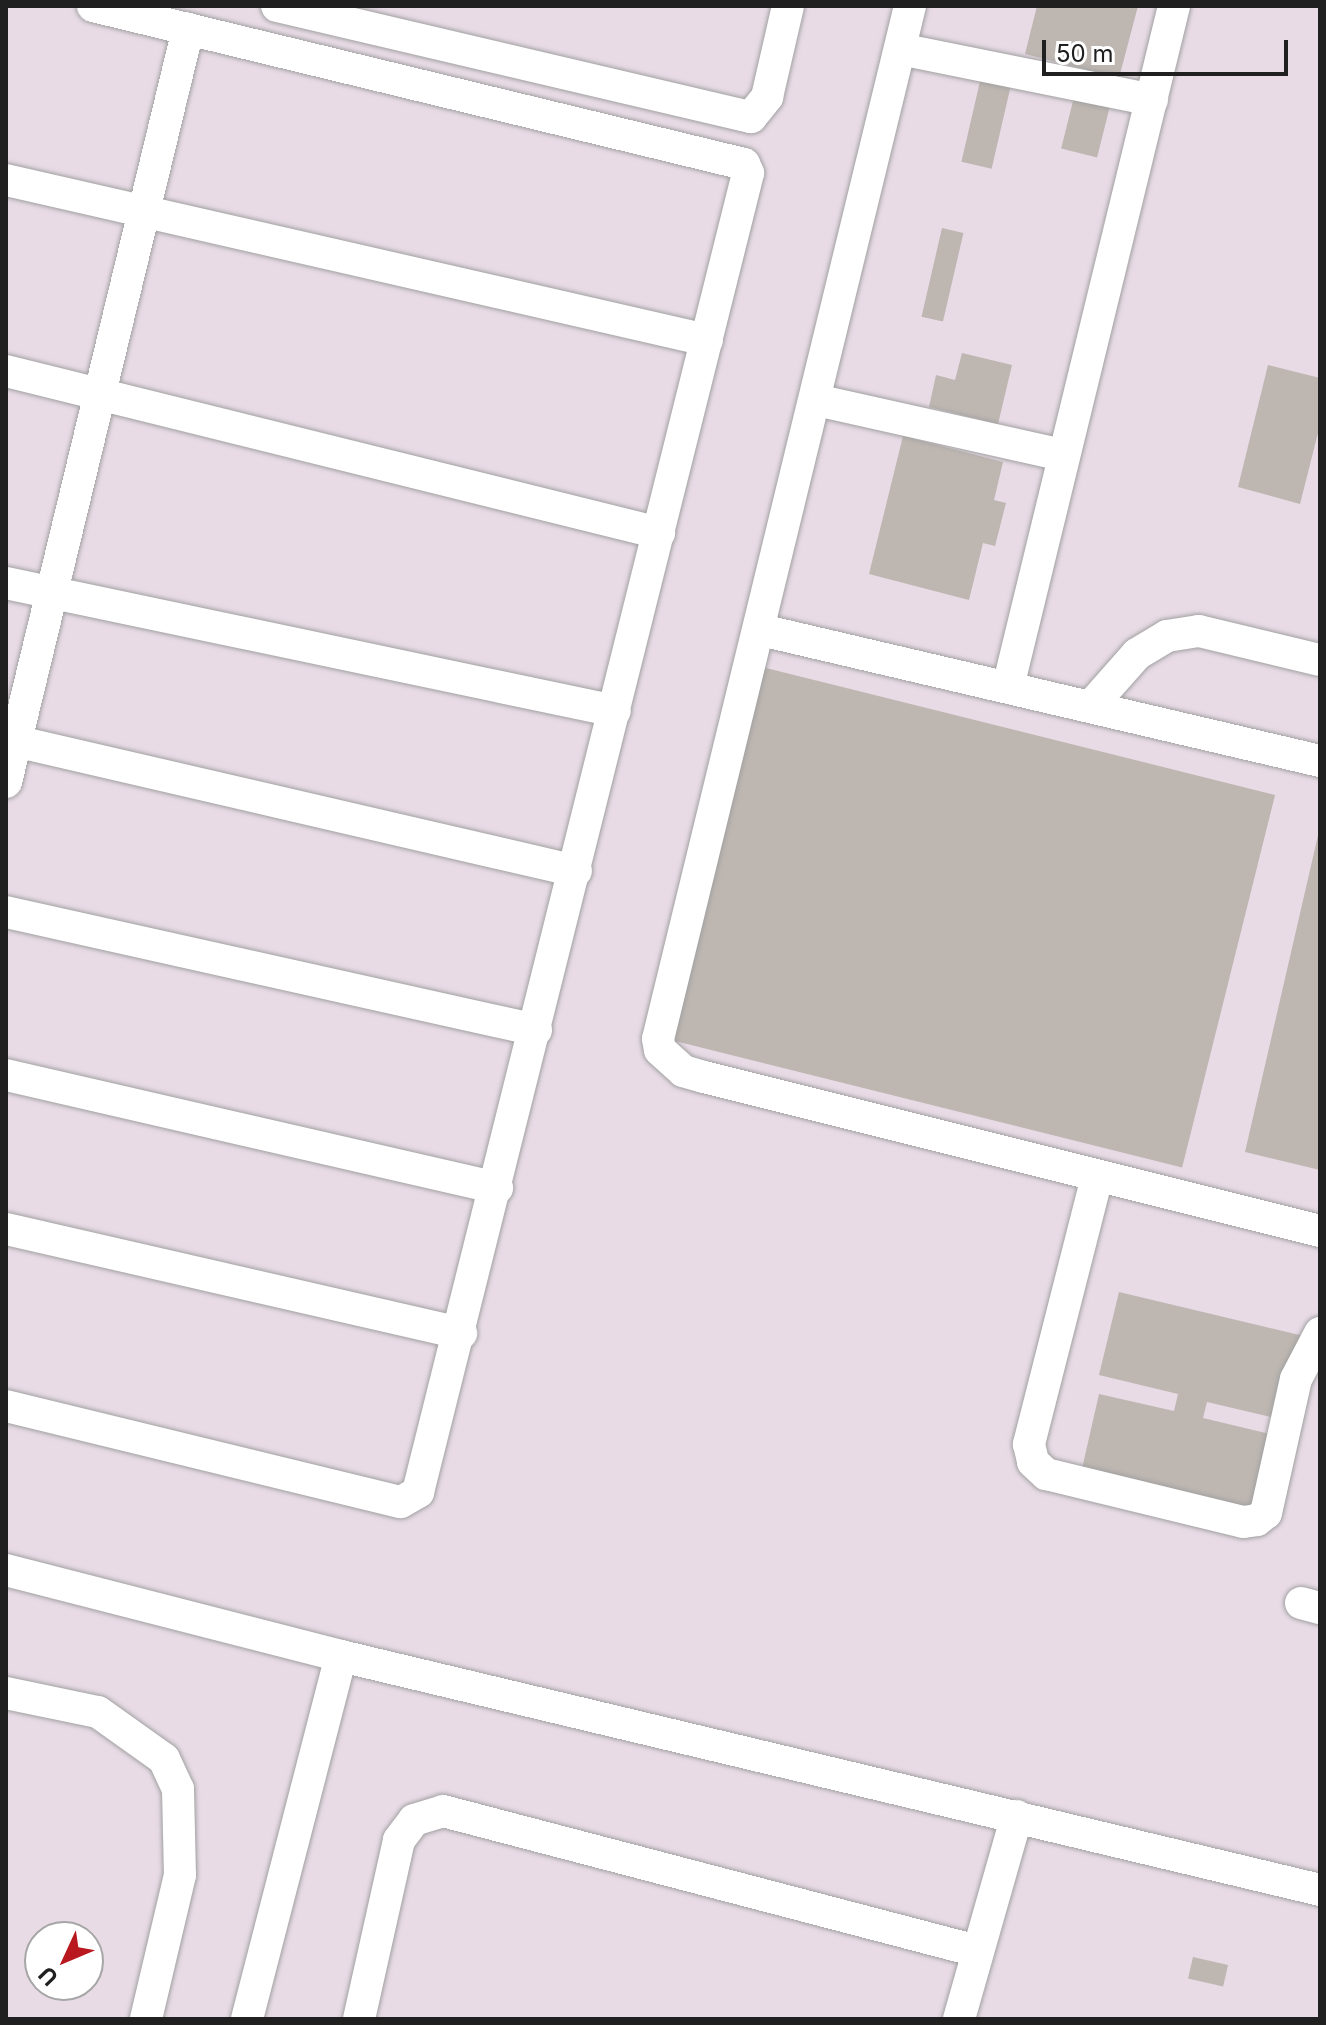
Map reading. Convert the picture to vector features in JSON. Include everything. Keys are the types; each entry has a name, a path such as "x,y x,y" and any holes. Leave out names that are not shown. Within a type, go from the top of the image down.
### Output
{"lane":[{"path":"6,1406 401,1502 411,1498 424,1481 746,187 744,164 93,6"},
{"path":"277,6 751,117 767,97 788,6"},
{"path":"910,6 761,630 658,1039 660,1050 683,1071 1320,1231"},
{"path":"1008,687 1062,455 1174,6"},
{"path":"6,782 11,740 51,594 188,29"},
{"path":"900,49 1152,100"},
{"path":"6,180 707,340"},
{"path":"6,371 659,533"},
{"path":"816,400 1062,455"},
{"path":"6,583 615,711"},
{"path":"761,630 1320,761"},
{"path":"1091,706 1137,654 1167,636 1199,631 1320,660"},
{"path":"11,740 576,871"},
{"path":"6,912 536,1030"},
{"path":"6,1075 497,1188"},
{"path":"1097,1177 1029,1444 1033,1462 1046,1474 1243,1522 1257,1520 1266,1513 1296,1379 1320,1333"},
{"path":"6,1229 461,1333"},
{"path":"6,1570 341,1656 1320,1890"},
{"path":"247,2019 341,1656"},
{"path":"6,1693 98,1712 164,1759 178,1789 180,1875 146,2019"},
{"path":"359,2019 399,1840 414,1820 443,1811 977,1951"},
{"path":"959,2019 1017,1816"}],"shaded area":[{"path":"6,6 1320,6 1320,2019 6,2019"}],"building":[{"path":"1037,6 1138,6 1119,78 1025,54"},
{"path":"981,77 1011,84 992,169 961,162"},
{"path":"1074,97 1110,106 1097,157 1061,148"},
{"path":"942,228 963,233 943,322 922,317"},
{"path":"962,353 1012,365 998,424 929,407 936,375 955,380"},
{"path":"1268,365 1320,378 1320,425 1300,504 1238,487"},
{"path":"903,436 1003,462 994,500 1006,503 995,546 983,543 969,600 869,574"},
{"path":"754,665 1275,795 1182,1168 661,1038"},
{"path":"1320,832 1320,1170 1245,1152"},
{"path":"1119,1292 1304,1336 1284,1420 1207,1402 1203,1418 1278,1436 1260,1516 1081,1473 1099,1394 1174,1411 1178,1394 1099,1375"},
{"path":"1193,1957 1228,1965 1223,1987 1188,1978"}]}
